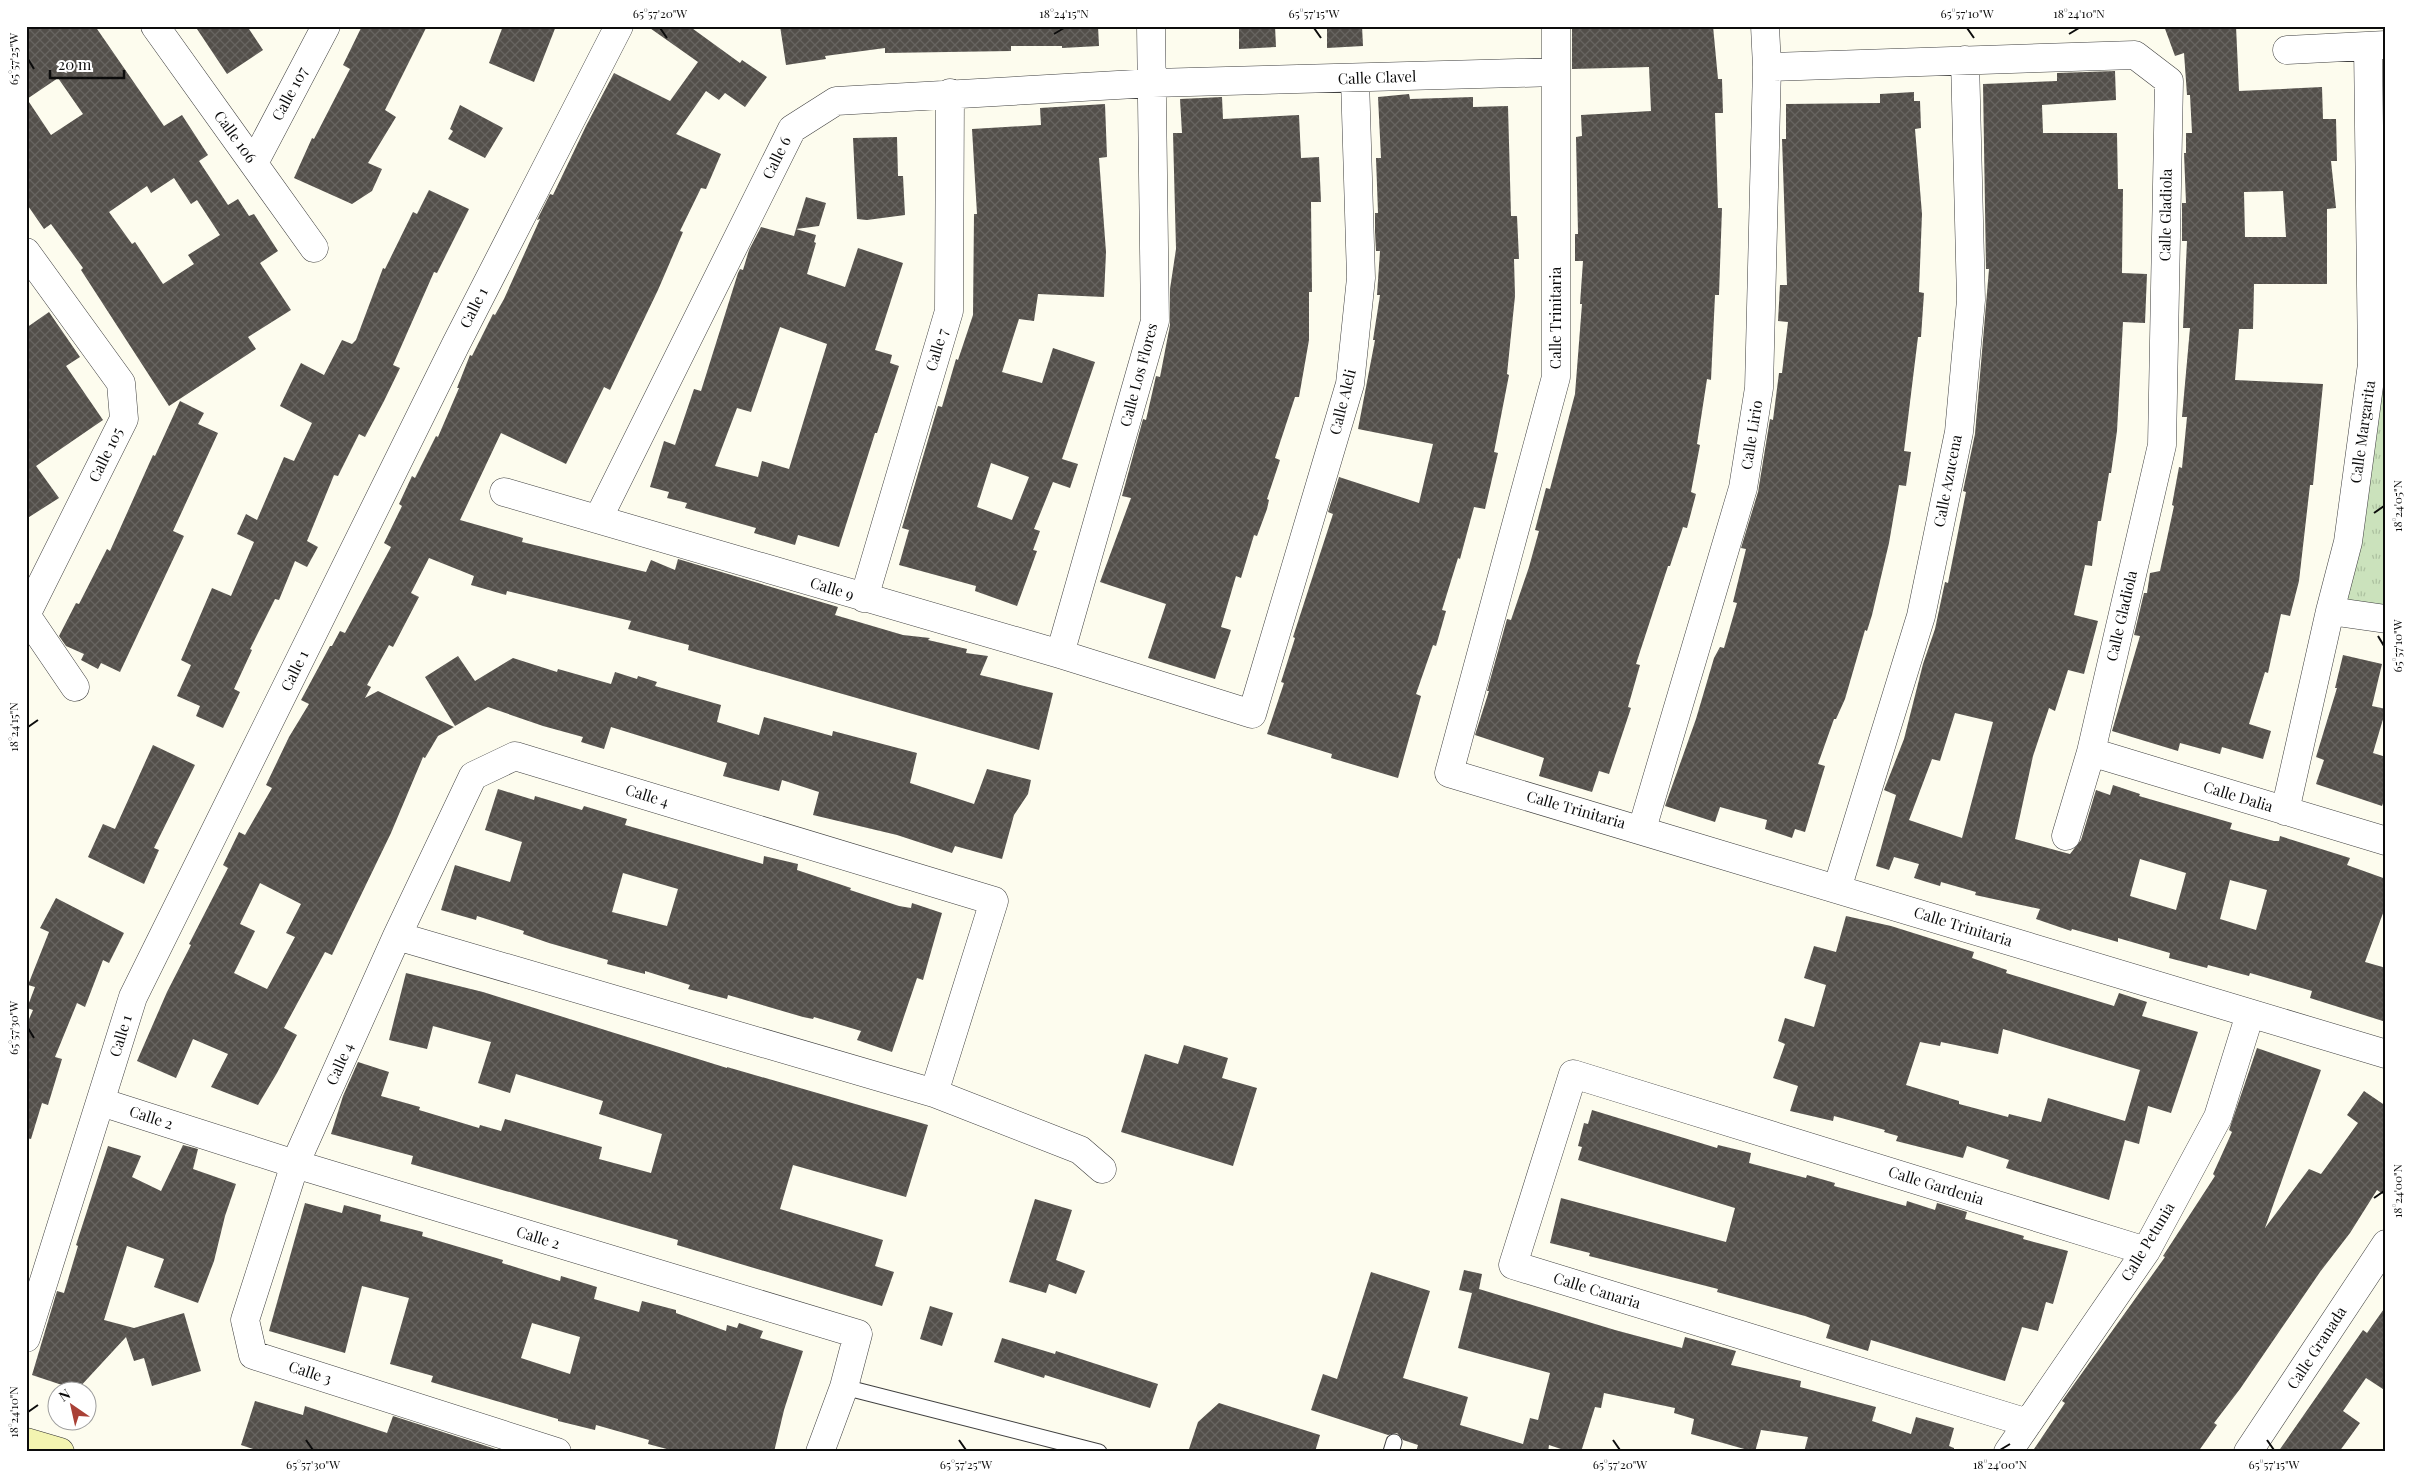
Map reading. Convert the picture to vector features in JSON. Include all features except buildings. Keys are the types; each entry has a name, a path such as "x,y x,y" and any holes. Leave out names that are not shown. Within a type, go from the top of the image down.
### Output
{"street":[{"name":"Calle 106","path":"155,26 314,248"},
{"name":"Calle 107","path":"254,163 326,26"},
{"name":"Calle 1","path":"26,1338 132,998 456,344 619,26"},
{"name":"Calle Los Flores","path":"1060,654 1155,321 1151,26"},
{"path":"1556,26 1556,72"},
{"name":"Calle Lirio","path":"1642,829 1744,488 1759,388 1767,67 1765,26"},
{"path":"2287,50 2377,46"},
{"name":"Calle Margarita","path":"2285,811 2330,612 2348,542 2372,364 2377,46"},
{"name":"Calle Gladiola","path":"1767,67 2135,55 2169,81 2162,445 2091,752"},
{"name":"Calle Azucena","path":"1837,889 1920,616 1959,432 1972,300 1966,60"},
{"name":"Calle Clavel","path":"1152,83 1355,79 1556,72"},
{"name":"Calle Trinitaria","path":"1556,72 1556,377 1450,773 1642,829 2386,1054"},
{"name":"Calle Aleli","path":"1252,714 1350,384 1361,278 1355,79"},
{"name":"Calle 6","path":"598,519 792,129 836,101 950,93 1152,83"},
{"name":"Calle 7","path":"864,598 949,311 950,93"},
{"name":"Calle 105","path":"26,252 121,383 124,419 26,615"},
{"name":"Calle 9","path":"504,492 1060,654 1252,714"},
{"path":"2330,612 2386,619"},
{"path":"26,615 75,687"},
{"path":"2066,836 2091,752"},
{"name":"Calle Dalia","path":"2091,752 2386,842"},
{"name":"Calle 4","path":"295,1164 397,936 473,776 515,756 994,901 934,1093"},
{"path":"397,936 934,1093 1080,1150 1102,1169"},
{"name":"Calle Petunia","path":"2008,1452 2146,1251 2218,1117 2250,1014"},
{"name":"Calle Canaria","path":"1727,1122 1573,1074 1513,1265 2028,1423"},
{"name":"Calle 2","path":"101,1102 295,1164 858,1334 844,1387 820,1452"},
{"name":"Calle Gardenia","path":"1727,1122 2146,1251"},
{"name":"Calle 3","path":"295,1164 244,1320 254,1355 557,1452"},
{"name":"Calle Granada","path":"2248,1452 2386,1244"},
{"path":"26,1442 60,1452"}],"lane":[{"path":"844,1387 1099,1452"}],"green space":[{"path":"2386,252 2386,608 2344,599 2381,253"}]}
